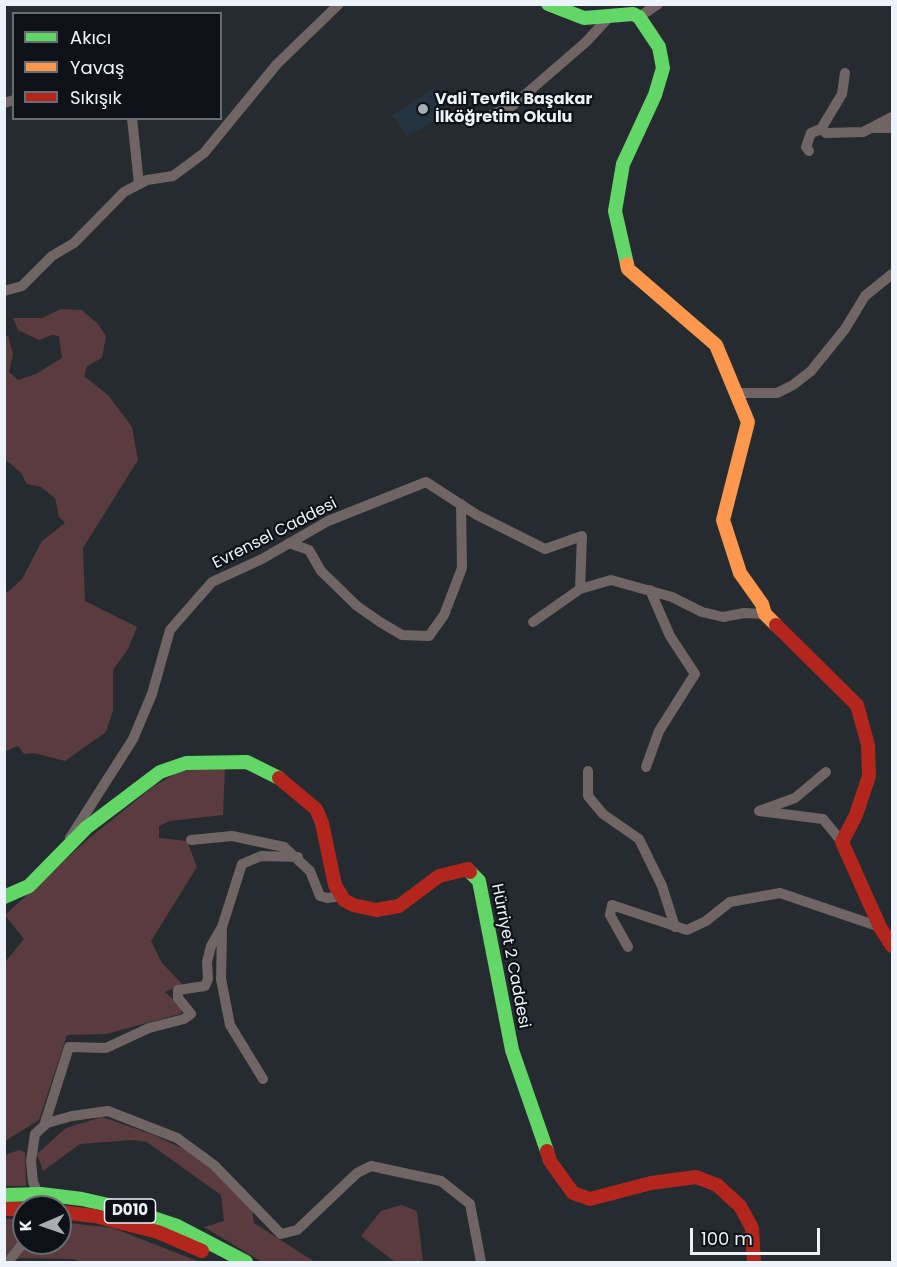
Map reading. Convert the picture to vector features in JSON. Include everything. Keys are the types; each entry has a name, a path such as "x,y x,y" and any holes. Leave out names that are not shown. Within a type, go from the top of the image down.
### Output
{"main road":[{"path":"548,4 584,18 633,14 639,17 659,46 663,68 655,95 623,164 615,211 622,246 628,269 716,345 748,422 723,520 740,573 762,604 765,614 857,705 868,745 869,776 856,815 842,842 880,927 892,946"},
{"path":"4,897 28,886 86,828 126,795 160,772 186,763 238,761 264,768 291,785 316,809 322,823 335,885 342,896"},
{"name":"Hürriyet 2 Caddesi","path":"342,896 359,907 387,910 399,906 439,876 468,869 479,881 512,1050 550,1161 573,1193 590,1199 651,1183 696,1177 717,1185 740,1206 752,1228 754,1263"},
{"name":"D010","path":"4,1195 38,1194 82,1199 177,1226 246,1263"},
{"name":"D010","path":"72,1213 95,1216 158,1232 225,1263"}],"street":[{"path":"4,291 22,286 52,256 74,243 124,192 147,180 173,176 204,153 277,64 339,4"},
{"path":"639,17 658,4"},
{"path":"491,115 512,106 586,42 610,15"},
{"path":"809,151 806,147 811,133 821,129 842,94 845,73"},
{"path":"821,129 826,133 863,132 892,117"},
{"path":"132,120 139,184"},
{"path":"871,128 892,128"},
{"path":"736,393 777,393 793,385 811,371 845,329 865,296 892,274"},
{"name":"Evrensel Caddesi","path":"55,860 134,739 152,694 159,661 170,630 212,582 262,560 328,521 426,482 477,515 545,549 582,536 580,589"},
{"path":"289,543 309,550 321,571 357,606 380,622 402,635 429,636 444,615 462,567 461,504"},
{"path":"533,622 580,589 611,580 672,597 702,612 723,617 744,613 765,614"},
{"path":"646,768 659,731 695,674 670,636 650,590"},
{"path":"588,771 588,796 603,814 639,839 662,886 675,927"},
{"path":"826,772 795,798 759,811 823,819 842,842"},
{"path":"191,840 232,836 284,846 310,871 320,896 327,898 342,896"},
{"path":"44,1126 69,1047 106,1048 149,1028 184,1019 191,1014 178,998 178,990 205,986 211,946 222,927 242,864 261,856 297,857"},
{"path":"628,947 610,915 612,905 687,930 706,921 730,902 780,893 880,927"},
{"path":"222,927 221,979 230,1025 263,1079"},
{"path":"38,1194 33,1182 32,1161 36,1134 44,1126 72,1116 108,1111 177,1138 214,1165 281,1234 297,1230 357,1173 372,1166 441,1181 470,1204 481,1263"}],"shaded area":[{"name":"Vali Tevfik Başakar İlköğretim Okulu","path":"435,88 446,103 442,105 448,114 407,136 392,115"},
{"path":"61,309 82,310 98,324 106,336 102,358 87,366 84,376 108,395 132,427 138,460 83,548 85,601 137,627 128,649 113,670 113,710 106,732 65,761 34,753 24,754 18,746 4,752 5,591 8,592 22,579 42,541 65,523 59,517 55,498 41,487 27,484 21,473 5,459 5,337 8,336 13,354 9,372 18,380 36,374 62,358 59,336 52,335 39,340 18,330 13,318 42,318"},
{"path":"225,766 223,815 170,821 159,826 159,838 187,841 197,867 151,941 162,963 182,984 165,992 184,1009 180,1014 106,1034 67,1035 39,1120 5,1141 5,962 24,939 5,915 88,839 154,786 177,773 201,767"},
{"path":"102,1117 154,1135 188,1151 211,1169 252,1210 254,1223 315,1262 262,1262 204,1227 224,1221 221,1195 147,1142 132,1140 80,1144 43,1171 37,1154 66,1128"},
{"path":"19,1150 25,1152 26,1186 5,1186 5,1155"},
{"path":"401,1205 417,1211 423,1262 395,1262 361,1236 381,1211"},
{"path":"4,1219 12,1219 12,1255 72,1255 72,1223 113,1228 200,1262 81,1262 73,1259 22,1258 5,1261"}],"traffic: fast":[{"path":"548,4 584,18 633,14 639,17 659,47 663,68 655,95 623,164 615,211 627,264"},
{"path":"4,897 29,886 86,828 160,772 186,763 247,762 279,778"},
{"path":"470,872 479,881 512,1050 547,1151"},
{"path":"4,1195 41,1194 82,1199 126,1209 177,1226 246,1262"}],"traffic: slow":[{"path":"627,264 628,269 716,345 748,422 723,520 740,573 762,604 765,614 776,625"}],"traffic: jam":[{"path":"776,625 857,705 868,745 869,776 856,815 842,842 880,927 892,946"},
{"path":"279,778 316,809 322,823 335,885 344,900 353,905 376,910 399,906 439,876 468,869 470,872"},
{"path":"547,1151 550,1161 573,1193 590,1199 651,1183 696,1177 717,1185 740,1206 752,1228 754,1262"},
{"path":"4,1209 12,1209"},
{"path":"72,1213 95,1216 158,1232 202,1251"}],"place":[{"name":"Vali Tevfik Başakar İlköğretim Okulu","path":"423,109"}]}
